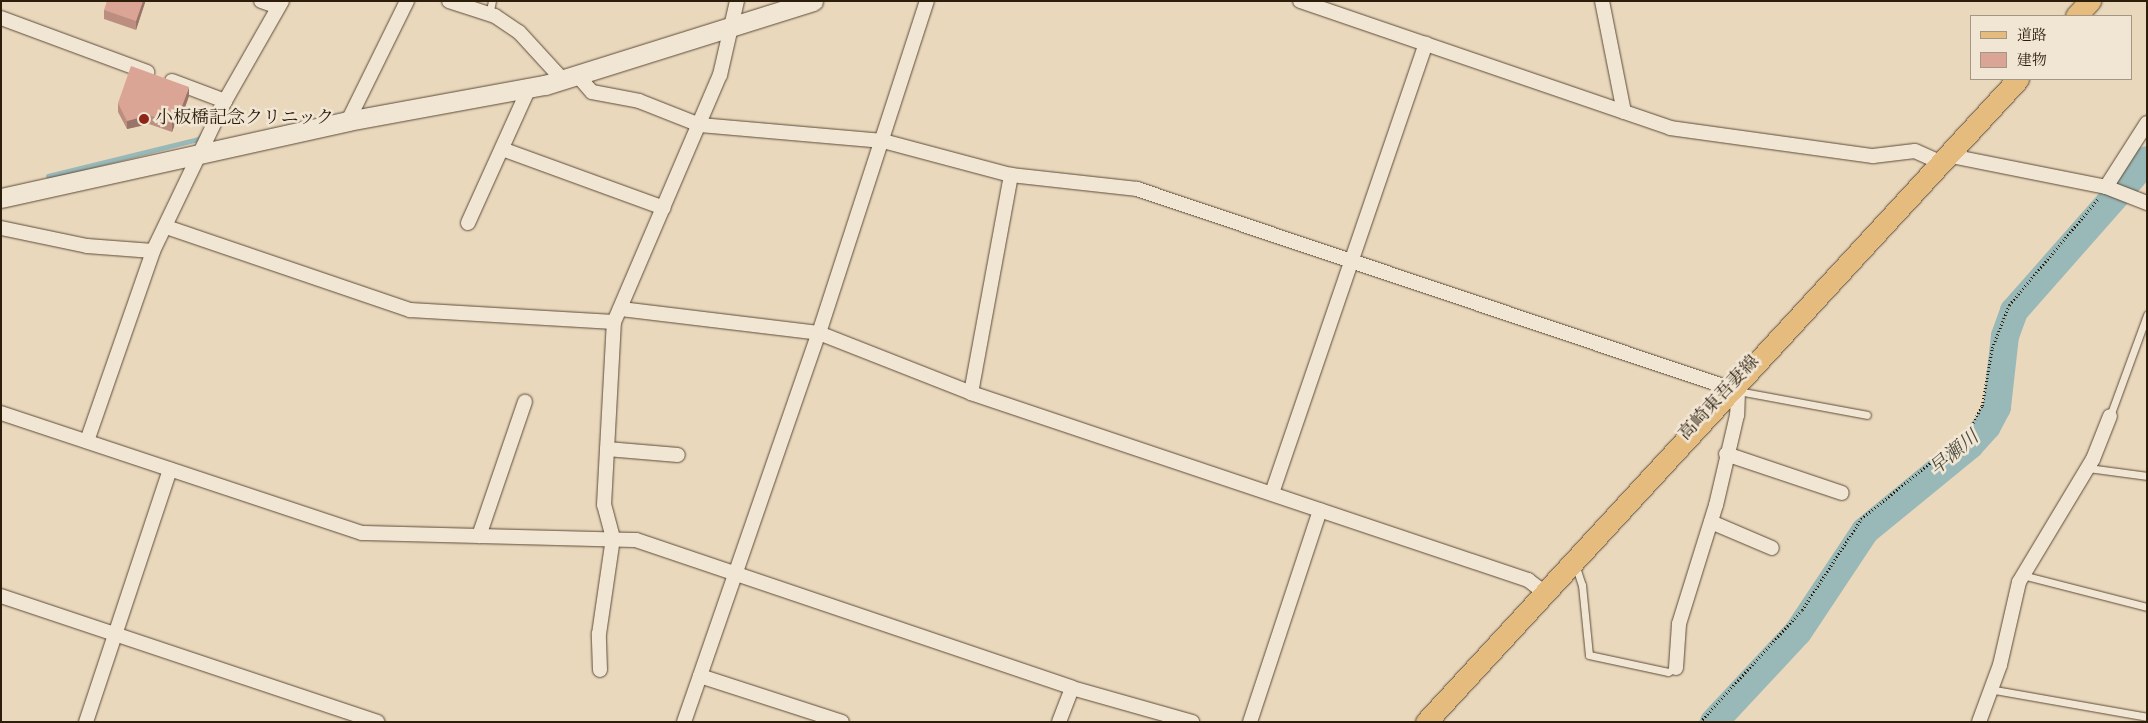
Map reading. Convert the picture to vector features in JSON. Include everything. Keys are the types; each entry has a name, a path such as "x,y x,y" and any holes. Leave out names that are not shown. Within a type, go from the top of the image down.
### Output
{"main road":[{"path":"2077,15 2090,1"},
{"name":"高崎東吾妻線","path":"1426,722 1573,559 1734,389 1943,158 2017,80"}],"street":[{"path":"87,441 153,251 225,101 280,4 262,1"},
{"path":"348,121 407,1"},
{"path":"449,1 491,8 570,78 592,92 639,101 700,125 883,141 1011,175 1137,189 1734,389 1726,454 1711,522 1678,624 1676,668"},
{"path":"600,670 599,634 613,538 604,505 614,322 720,76 737,1"},
{"path":"1,198 348,121 529,88 570,78 813,1"},
{"path":"684,722 819,333 927,1"},
{"path":"1300,1 1624,112 1702,134 1874,156 1914,151 2106,191 2143,201"},
{"path":"1602,1 1624,112"},
{"path":"1,18 225,101"},
{"path":"1272,494 1426,44"},
{"path":"468,224 529,88"},
{"path":"2106,191 2147,123"},
{"path":"502,149 664,208"},
{"path":"971,393 1011,175"},
{"path":"166,227 410,310 614,322"},
{"path":"1,228 87,246 153,251"},
{"path":"621,309 819,333 971,393 1528,580 1544,592"},
{"path":"479,536 525,402"},
{"path":"1,413 362,533 576,541 613,538 636,540 737,572 1072,688 1192,722"},
{"path":"1979,722 1989,689 2000,665 2019,582 2026,576 2088,468 2110,416"},
{"path":"607,449 678,455"},
{"path":"1726,454 1842,493"},
{"path":"86,722 170,470"},
{"path":"1250,722 1320,510"},
{"path":"1711,522 1772,548"},
{"path":"1,596 377,722"},
{"path":"700,676 842,722"},
{"path":"1059,722 1072,688"}],"lane":[{"path":"2110,416 2147,315"},
{"path":"1734,389 1867,415"},
{"path":"2088,468 2147,476"},
{"path":"1573,559 1582,585 1589,655 1668,672 1676,668"},
{"path":"2026,576 2147,606"},
{"path":"1989,689 2147,717"}],"path":[{"path":"1700,722 1802,610 1861,519 1968,432 1982,406 1992,348 2009,305 2106,191"}],"building":[{"path":"107,1 143,1 136,21 104,10"},
{"path":"131,66 189,87 180,112 177,111 172,123 149,115 127,121 118,103"}],"waterway":[{"path":"48,176 199,139 202,135"},
{"name":"早瀬川","path":"1714,722 1798,632 1865,531 1970,445 1987,426 1997,407 2005,336 2014,311 2147,160"}],"place":[{"name":"小板橋記念クリニック","path":"144,119"}]}
